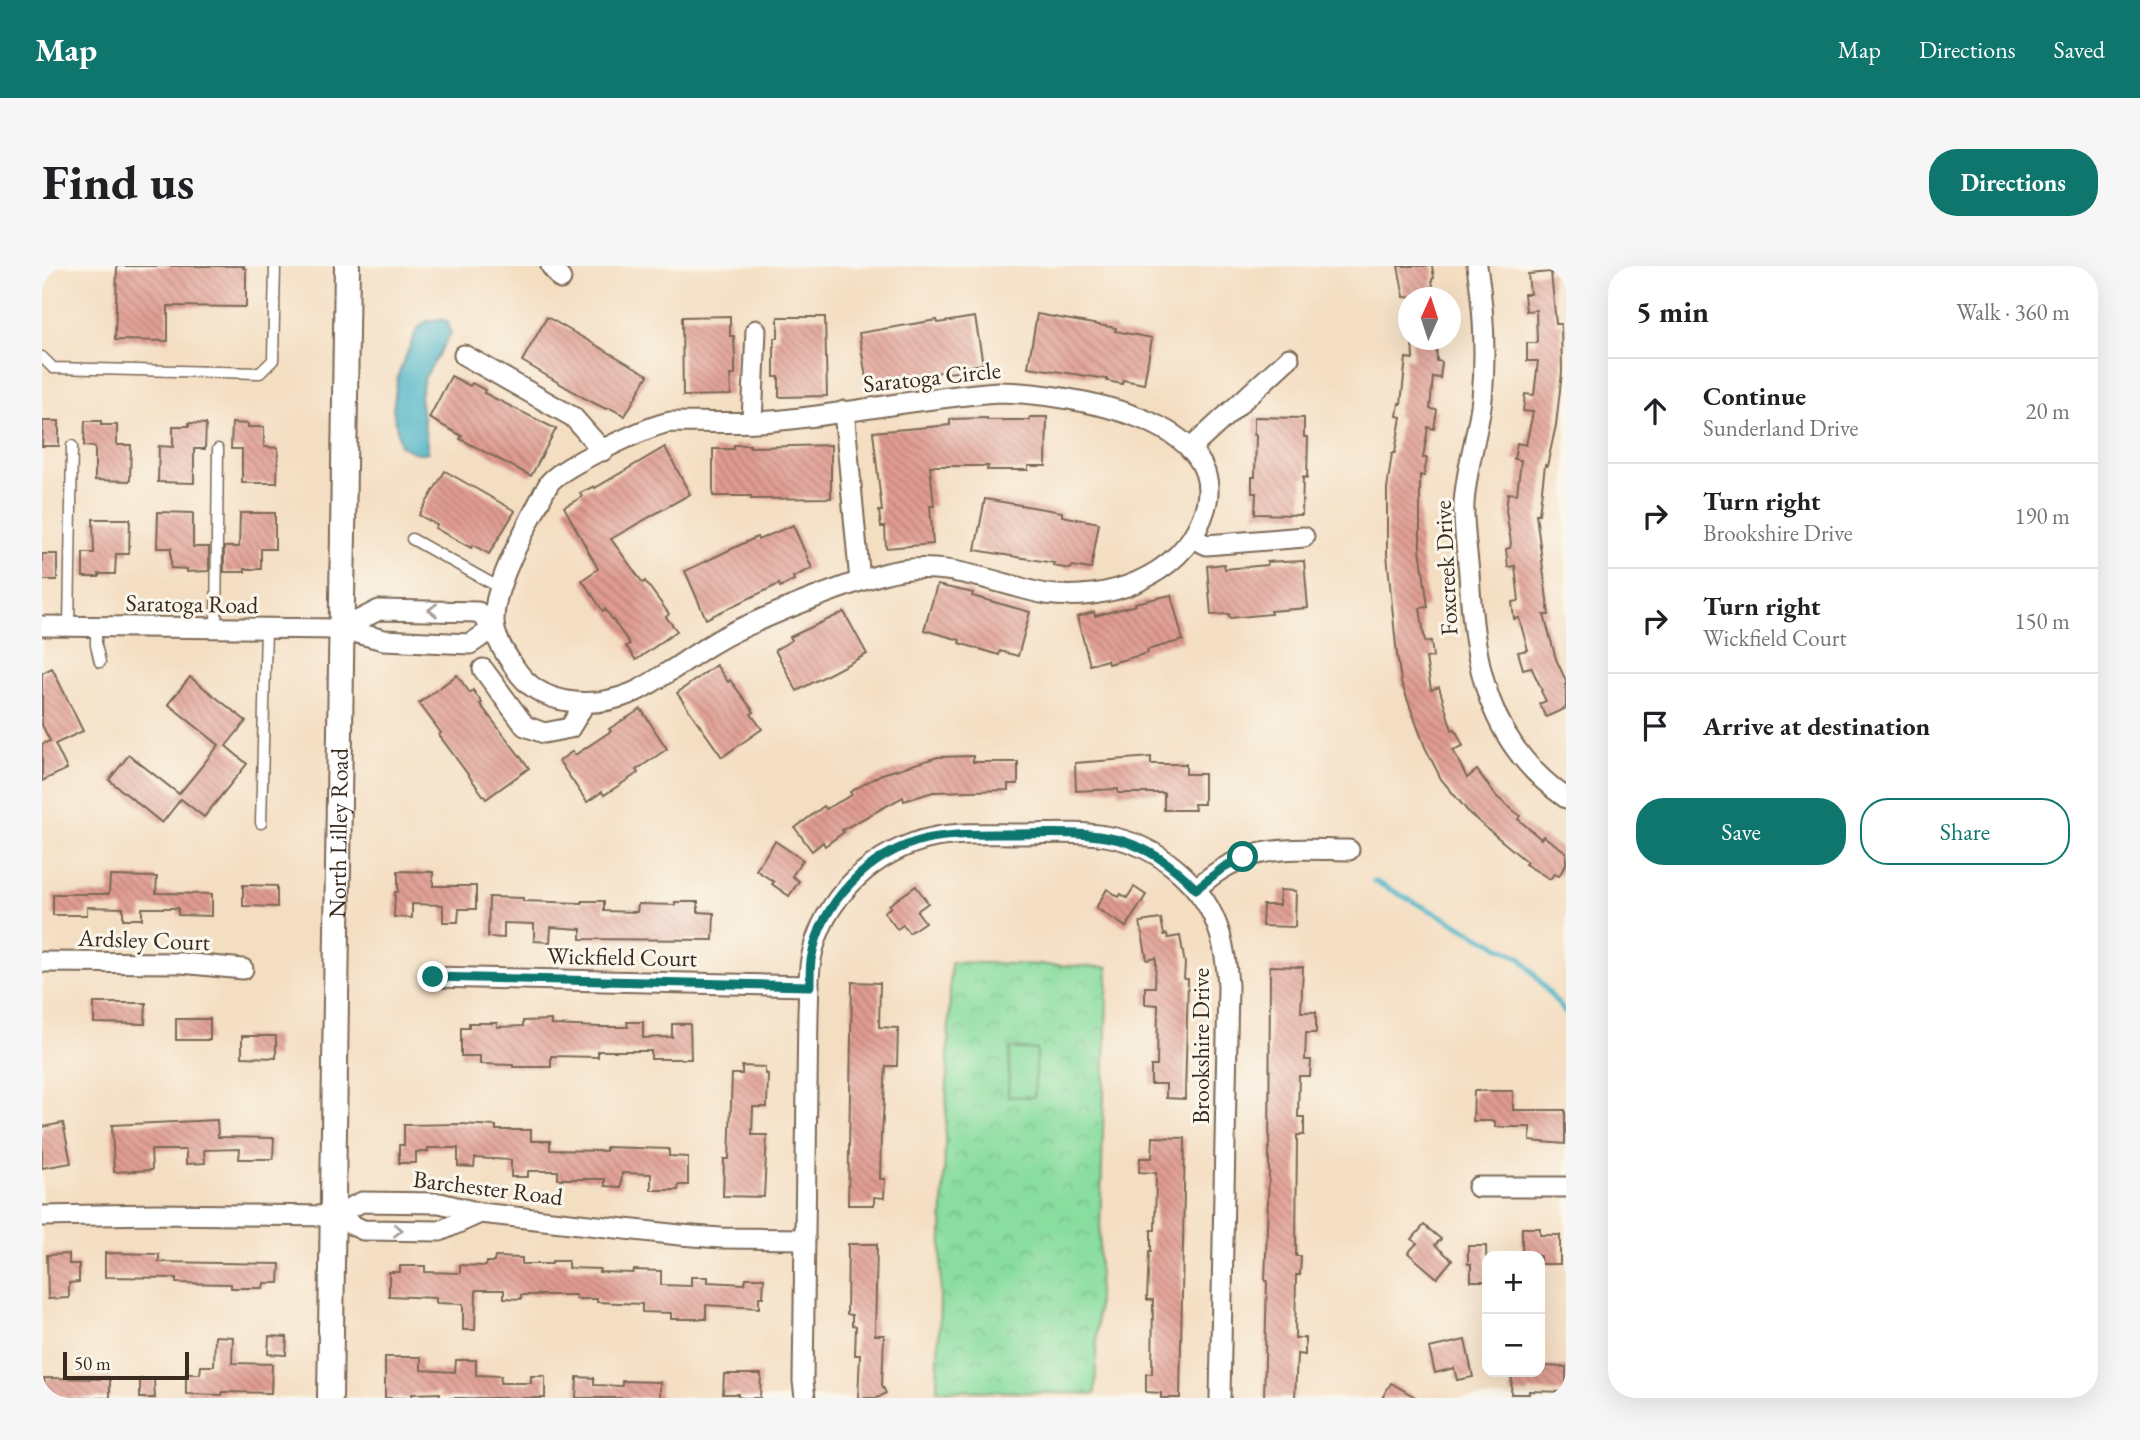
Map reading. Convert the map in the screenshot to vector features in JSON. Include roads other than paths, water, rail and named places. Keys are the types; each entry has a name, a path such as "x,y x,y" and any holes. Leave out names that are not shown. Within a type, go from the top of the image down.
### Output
{"street":[{"name":"North Lilley Road","path":"330,1398 346,266"},
{"name":"Foxcreek Drive","path":"1477,266 1483,304 1485,350 1482,398 1464,505 1473,635 1485,688 1509,740 1543,779 1566,798"},
{"path":"752,422 756,330"},
{"path":"464,355 573,417 603,450"},
{"path":"1189,449 1289,358"},
{"name":"Saratoga Circle","path":"1030,393 1084,400 1115,409 1160,428 1198,457 1209,490 1206,510 1192,538 1176,558 1151,575 1120,588 1093,594 1064,596 1043,594 959,570 936,568 888,572 745,627 711,643 647,686 610,700 565,702 530,684 518,673 499,643 494,628 494,611 500,588 550,482 603,450 659,424 752,422 795,419 969,394 1030,393"},
{"name":"Saratoga Circle","path":"844,411 860,581"},
{"path":"1192,538 1207,545 1304,537"},
{"path":"379,610 478,612 494,628 470,644 384,640 341,629 379,610"},
{"name":"Saratoga Road","path":"42,626 341,629"},
{"path":"483,669 525,726 544,733 570,728 585,703"},
{"name":"Brookshire Drive","path":"806,1398 803,1381 810,986 811,961 816,939 825,919 855,878 902,847 923,840 962,835 1079,833 1107,836 1133,844 1158,855 1180,872 1209,907 1226,959 1228,986 1220,1398"},
{"path":"1196,889 1224,867 1258,853 1290,849 1349,850"},
{"name":"Ardsley Court","path":"42,962 181,963 243,969"},
{"name":"Wickfield Court","path":"433,977 810,986"},
{"path":"1478,1186 1566,1187"},
{"name":"Barchester Road","path":"42,1216 333,1216 369,1201 440,1203 480,1213 680,1235 734,1239 805,1239"},
{"path":"333,1216 363,1230 440,1231 480,1213"}],"lane":[{"path":"42,357 53,368 260,373 273,360 275,266"},
{"path":"69,627 72,446"},
{"path":"216,628 218,449"},
{"path":"412,540 500,588"},
{"path":"96,627 100,662"},
{"path":"261,822 266,629"}],"water":[{"path":"441,319 448,322 451,333 424,379 420,396 428,452 417,453 400,445 393,409 398,375 417,329 427,321"}],"waterway":[{"path":"1374,881 1521,958 1566,1014"}]}
